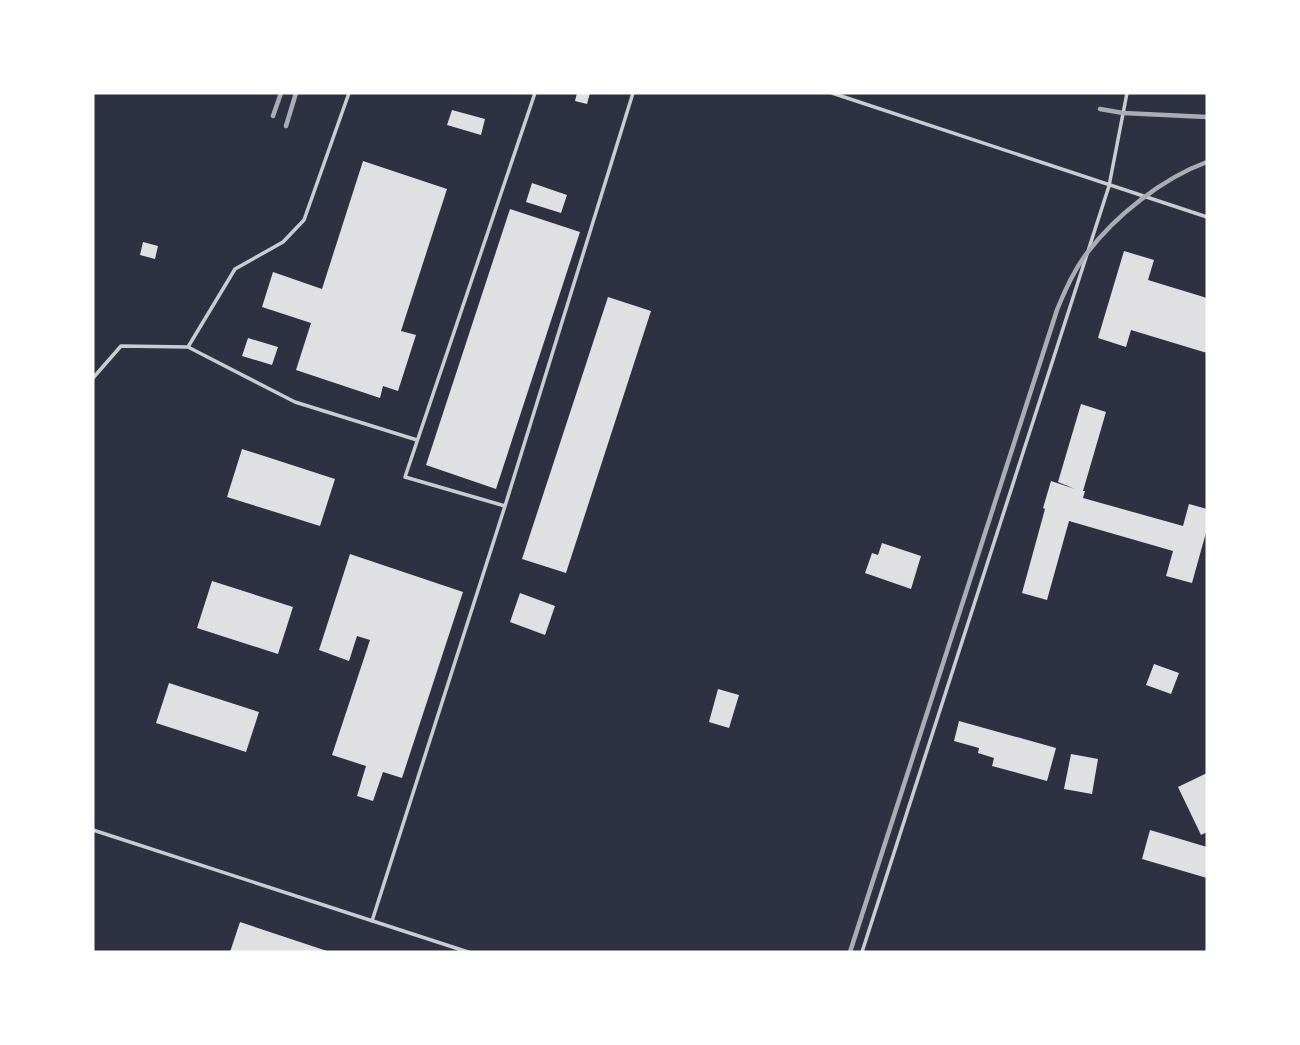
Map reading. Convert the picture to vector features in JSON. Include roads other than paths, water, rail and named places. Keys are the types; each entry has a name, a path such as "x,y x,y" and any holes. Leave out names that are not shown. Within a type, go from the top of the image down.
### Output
{"lane":[{"path":"188,348 235,269 284,242 304,220 349,93"},
{"path":"505,506 405,477 535,93"},
{"path":"372,921 634,93"},
{"path":"832,93 1207,217"},
{"path":"862,952 1109,186 1127,93"},
{"path":"93,378 121,346 188,348 295,402 417,440"},
{"path":"93,830 468,952"}],"railway":[{"path":"273,116 281,93"},
{"path":"286,126 296,93"},
{"path":"1100,109 1123,113 1207,117"},
{"path":"850,952 1063,295 1087,253 1126,212 1157,188 1207,162"}]}
